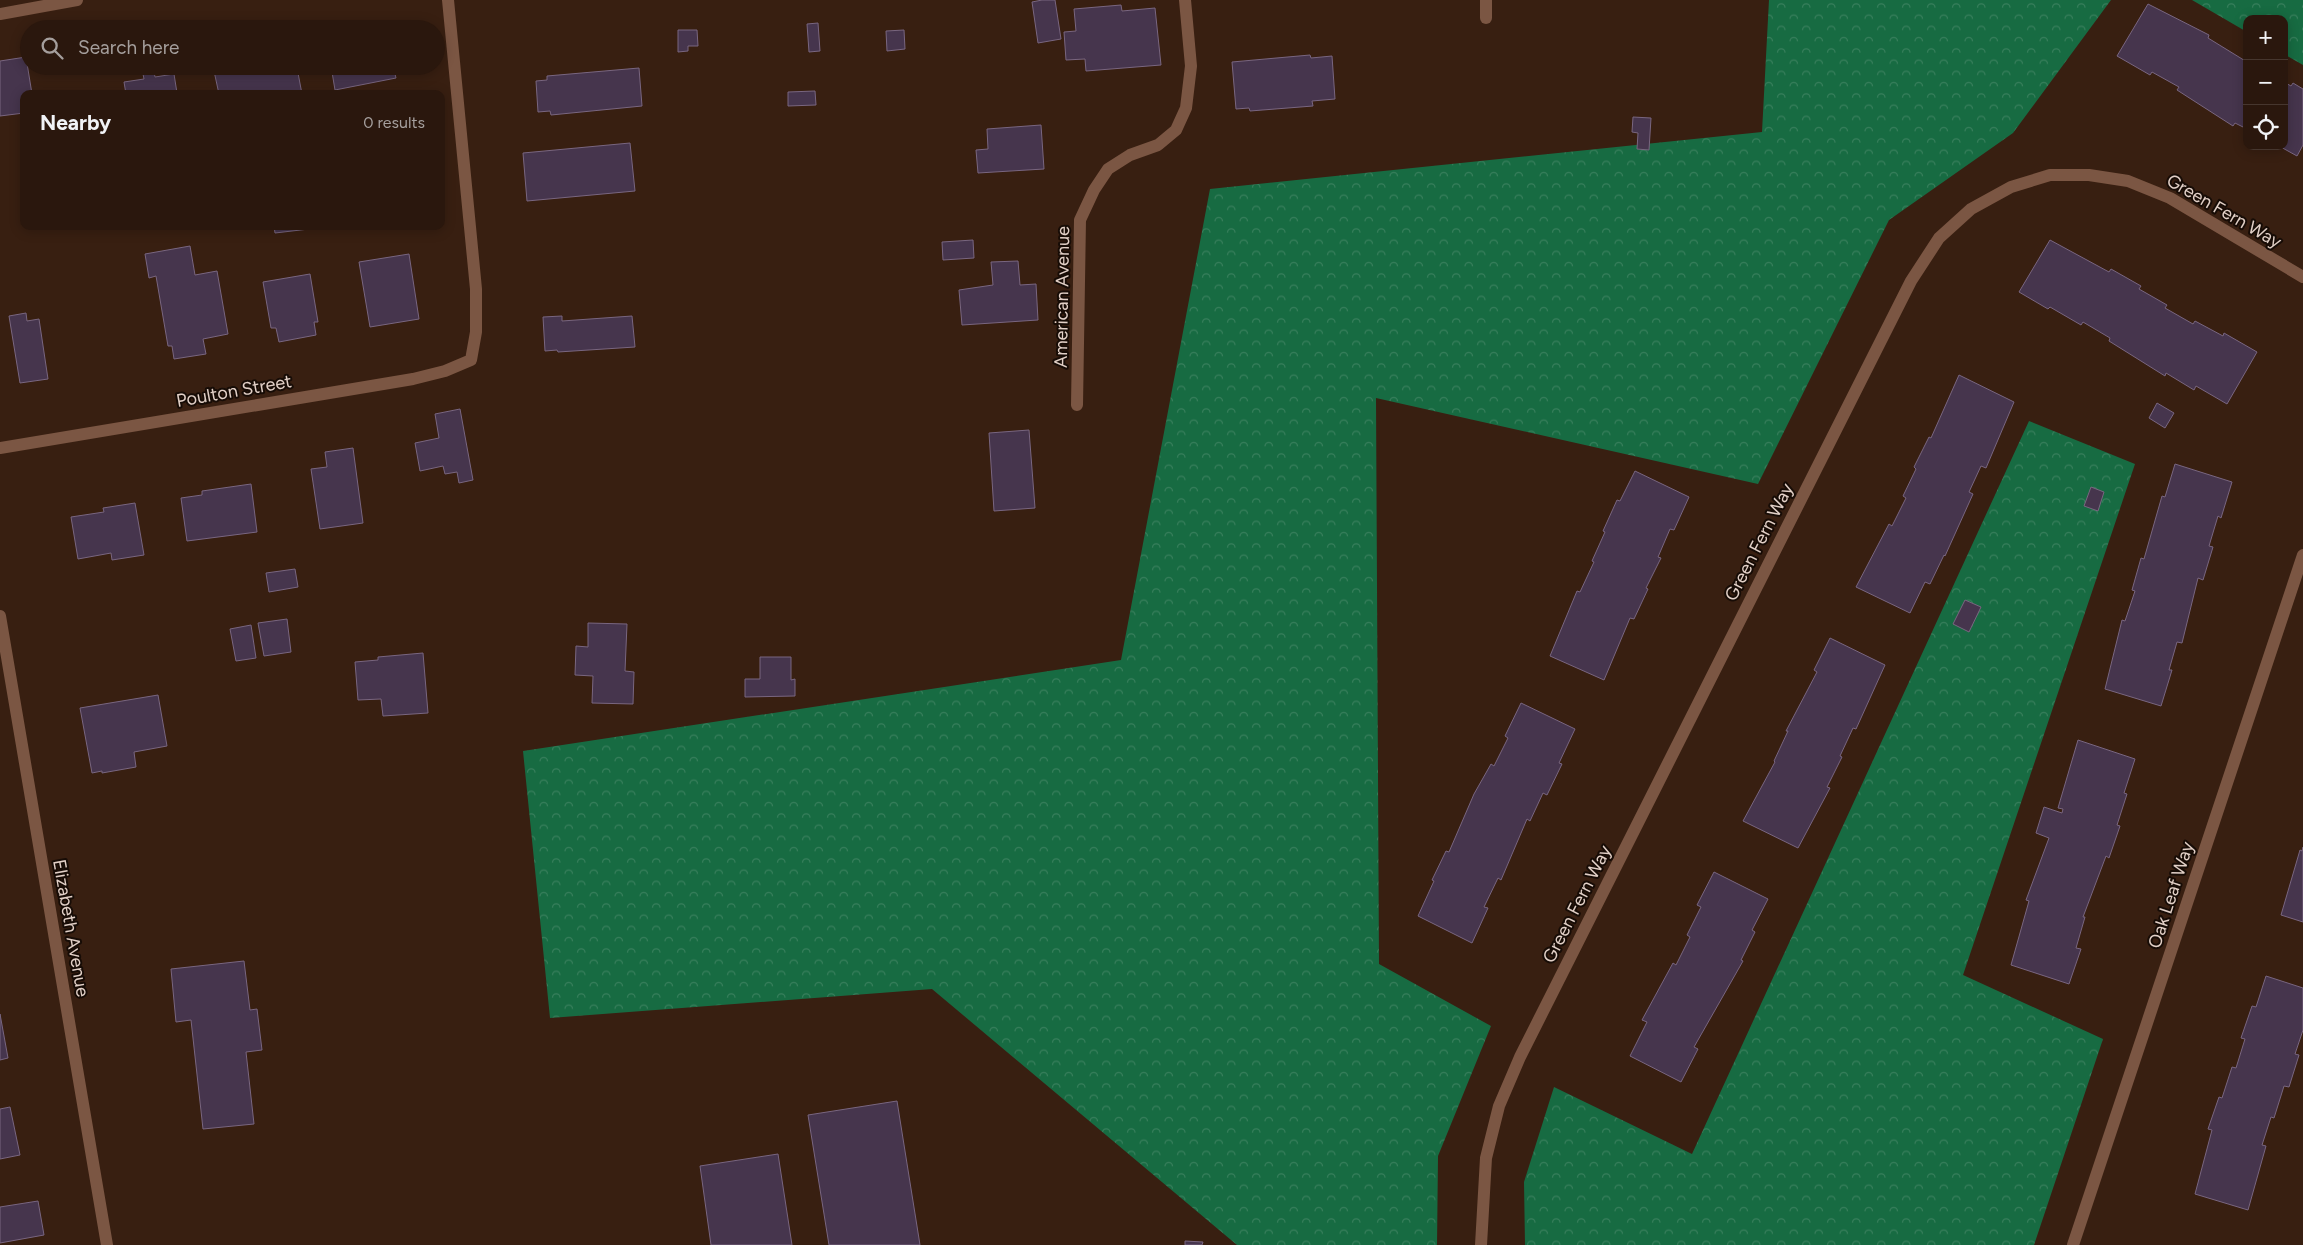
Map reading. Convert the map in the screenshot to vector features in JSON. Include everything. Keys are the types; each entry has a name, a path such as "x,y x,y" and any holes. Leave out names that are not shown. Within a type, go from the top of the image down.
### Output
{"street":[{"path":"0,14 77,0"},
{"name":"Poulton Street","path":"0,448 413,379 445,371 471,360 476,332 476,289 448,0"},
{"name":"American Avenue","path":"1077,405 1080,220 1094,190 1108,169 1130,155 1158,145 1176,130 1186,108 1191,66 1185,0"},
{"path":"1486,0 1486,18"},
{"name":"Green Fern Way","path":"1481,1245 1486,1158 1499,1106 1520,1057 1911,281 1939,238 1970,209 2011,187 2050,175 2089,174 2128,180 2170,198 2303,277"},
{"name":"Oak Leaf Way","path":"2073,1245 2303,555"},
{"name":"Elizabeth Avenue","path":"0,616 107,1245"}],"green space":[{"path":"1769,0 2111,0 2013,133 1889,220 1758,484 1376,398 1379,964 1491,1026 1438,1156 1437,1245 1237,1245 932,989 550,1018 523,751 1121,660 1210,189 1762,132"},
{"path":"2192,0 2303,0 2303,65 2288,56 2288,15 2243,15 2243,30"},
{"path":"2029,421 2135,464 1963,975 2103,1039 2034,1245 1525,1245 1524,1182 1554,1087 1692,1154"}],"building":[{"path":"1055,0 1061,39 1038,43 1032,2"},
{"path":"2148,4 2209,35 2208,38 2243,60 2243,127 2235,123 2233,126 2177,90 2179,87 2152,72 2150,75 2117,56"},
{"path":"1121,5 1122,11 1155,8 1161,65 1086,71 1085,59 1066,60 1064,32 1076,31 1074,9"},
{"path":"818,23 820,51 809,52 807,24"},
{"path":"678,30 697,30 698,46 688,46 688,51 678,52"},
{"path":"904,30 905,49 887,51 886,31"},
{"path":"1310,55 1311,58 1332,56 1335,99 1312,101 1313,106 1250,111 1249,108 1236,109 1232,62"},
{"path":"20,58 20,75 29,75 31,90 20,90 20,114 0,116 0,61"},
{"path":"639,68 642,106 551,115 550,111 538,112 536,81 547,80 547,76"},
{"path":"143,75 155,75 155,77 174,75 177,90 125,90 124,82 144,79"},
{"path":"215,75 298,75 301,90 218,90"},
{"path":"332,75 395,75 396,78 335,90"},
{"path":"2293,83 2303,89 2303,145 2297,156 2286,150 2288,150 2288,84 2291,86"},
{"path":"815,91 816,105 788,106 788,92"},
{"path":"1633,117 1651,118 1649,150 1637,149 1638,133 1632,132"},
{"path":"1041,125 1044,169 978,173 976,150 988,149 987,129"},
{"path":"630,143 635,191 527,201 523,153"},
{"path":"275,230 300,230 275,233"},
{"path":"973,240 974,258 943,260 942,242"},
{"path":"2050,240 2109,272 2111,269 2141,286 2139,289 2167,305 2165,308 2193,324 2195,321 2223,336 2224,333 2257,352 2227,404 2196,386 2194,390 2166,373 2165,376 2109,341 2110,338 2083,322 2081,325 2019,292"},
{"path":"190,246 195,275 217,271 228,334 203,339 206,354 174,359 172,346 168,346 156,276 149,278 145,254"},
{"path":"409,254 419,319 370,327 359,262"},
{"path":"1018,261 1020,285 1036,284 1038,320 962,325 959,290 993,285 991,262"},
{"path":"310,274 318,322 314,322 316,335 279,342 276,328 271,328 263,282"},
{"path":"26,313 27,321 39,319 48,379 20,383 9,316"},
{"path":"562,316 562,321 632,316 635,347 558,352 557,350 545,351 543,317"},
{"path":"1959,375 2014,402 1986,468 1981,466 1969,492 1973,494 1945,556 1930,584 1925,582 1910,613 1856,587 1889,524 1892,526 1906,498 1903,496 1916,469 1914,467 1929,437 1931,438"},
{"path":"2157,403 2174,413 2165,428 2149,418"},
{"path":"460,409 473,480 459,483 457,472 445,474 443,466 420,471 415,443 439,438 435,414"},
{"path":"1029,430 1035,508 994,511 989,433"},
{"path":"353,448 363,523 320,529 311,469 327,467 325,452"},
{"path":"2175,464 2232,482 2221,518 2218,516 2209,546 2213,547 2203,580 2198,578 2182,643 2177,642 2169,670 2172,670 2161,706 2105,689 2122,620 2125,621 2135,591 2132,590 2141,558 2144,559 2162,496 2165,497"},
{"path":"1635,471 1689,497 1674,530 1670,529 1658,557 1661,558 1646,588 1648,589 1634,619 1630,618 1604,680 1550,656 1577,591 1580,592 1594,562 1592,561 1605,532 1603,531 1617,500 1620,501"},
{"path":"251,484 257,532 187,541 181,498 202,495 202,491"},
{"path":"2091,487 2104,492 2098,511 2084,506"},
{"path":"135,503 144,555 112,560 111,553 78,559 71,517 104,512 103,508"},
{"path":"295,569 298,587 269,592 266,573"},
{"path":"1965,600 1981,607 1969,632 1953,624"},
{"path":"287,619 291,652 264,656 258,623"},
{"path":"588,623 627,624 625,671 634,672 633,704 592,703 593,676 575,675 576,646 588,647"},
{"path":"251,625 256,658 236,661 230,629"},
{"path":"1830,638 1885,665 1856,729 1853,728 1840,756 1842,757 1827,787 1830,788 1798,848 1743,821 1775,762 1788,731 1786,731 1817,672 1814,670"},
{"path":"423,653 428,713 383,716 381,699 358,700 355,662 378,660 378,657"},
{"path":"760,657 791,657 791,680 795,679 795,696 745,697 745,679 760,679"},
{"path":"158,695 167,746 134,752 136,767 92,773 80,708"},
{"path":"1521,703 1575,729 1559,763 1562,764 1547,795 1543,793 1530,821 1527,819 1501,880 1498,878 1484,907 1488,908 1472,943 1418,916 1434,881 1432,880 1446,851 1449,852 1474,794 1491,764 1494,766 1508,738 1505,736"},
{"path":"2078,740 2135,759 2124,793 2127,794 2117,825 2120,826 2109,858 2106,856 2083,917 2085,917 2076,948 2081,949 2069,984 2011,965 2029,901 2026,900 2049,838 2036,833 2044,807 2062,813 2063,809 2058,808"},
{"path":"2303,847 2303,922 2281,915 2300,850 2302,851"},
{"path":"1714,872 1768,899 1752,930 1755,932 1741,960 1743,961 1694,1047 1698,1049 1681,1082 1630,1056 1647,1022 1642,1020 1673,963 1676,965 1690,937 1687,935 1701,907 1697,905"},
{"path":"244,961 250,1010 257,1009 262,1050 246,1052 254,1124 203,1129 191,1020 176,1022 171,969"},
{"path":"2266,976 2303,988 2303,1030 2295,1054 2299,1055 2289,1087 2284,1086 2274,1118 2271,1117 2262,1145 2266,1146 2248,1210 2195,1194 2212,1130 2208,1129 2219,1097 2222,1098 2232,1067 2236,1068 2245,1039 2241,1038 2252,1006 2256,1007"},
{"path":"0,1014 8,1058 0,1060"},
{"path":"897,1101 920,1245 829,1245 808,1115"},
{"path":"10,1107 20,1155 0,1159 0,1109"},
{"path":"778,1154 792,1245 711,1245 700,1166"},
{"path":"38,1201 44,1235 0,1243 0,1207"},
{"path":"1185,1241 1203,1242 1202,1245 1185,1245"}]}
